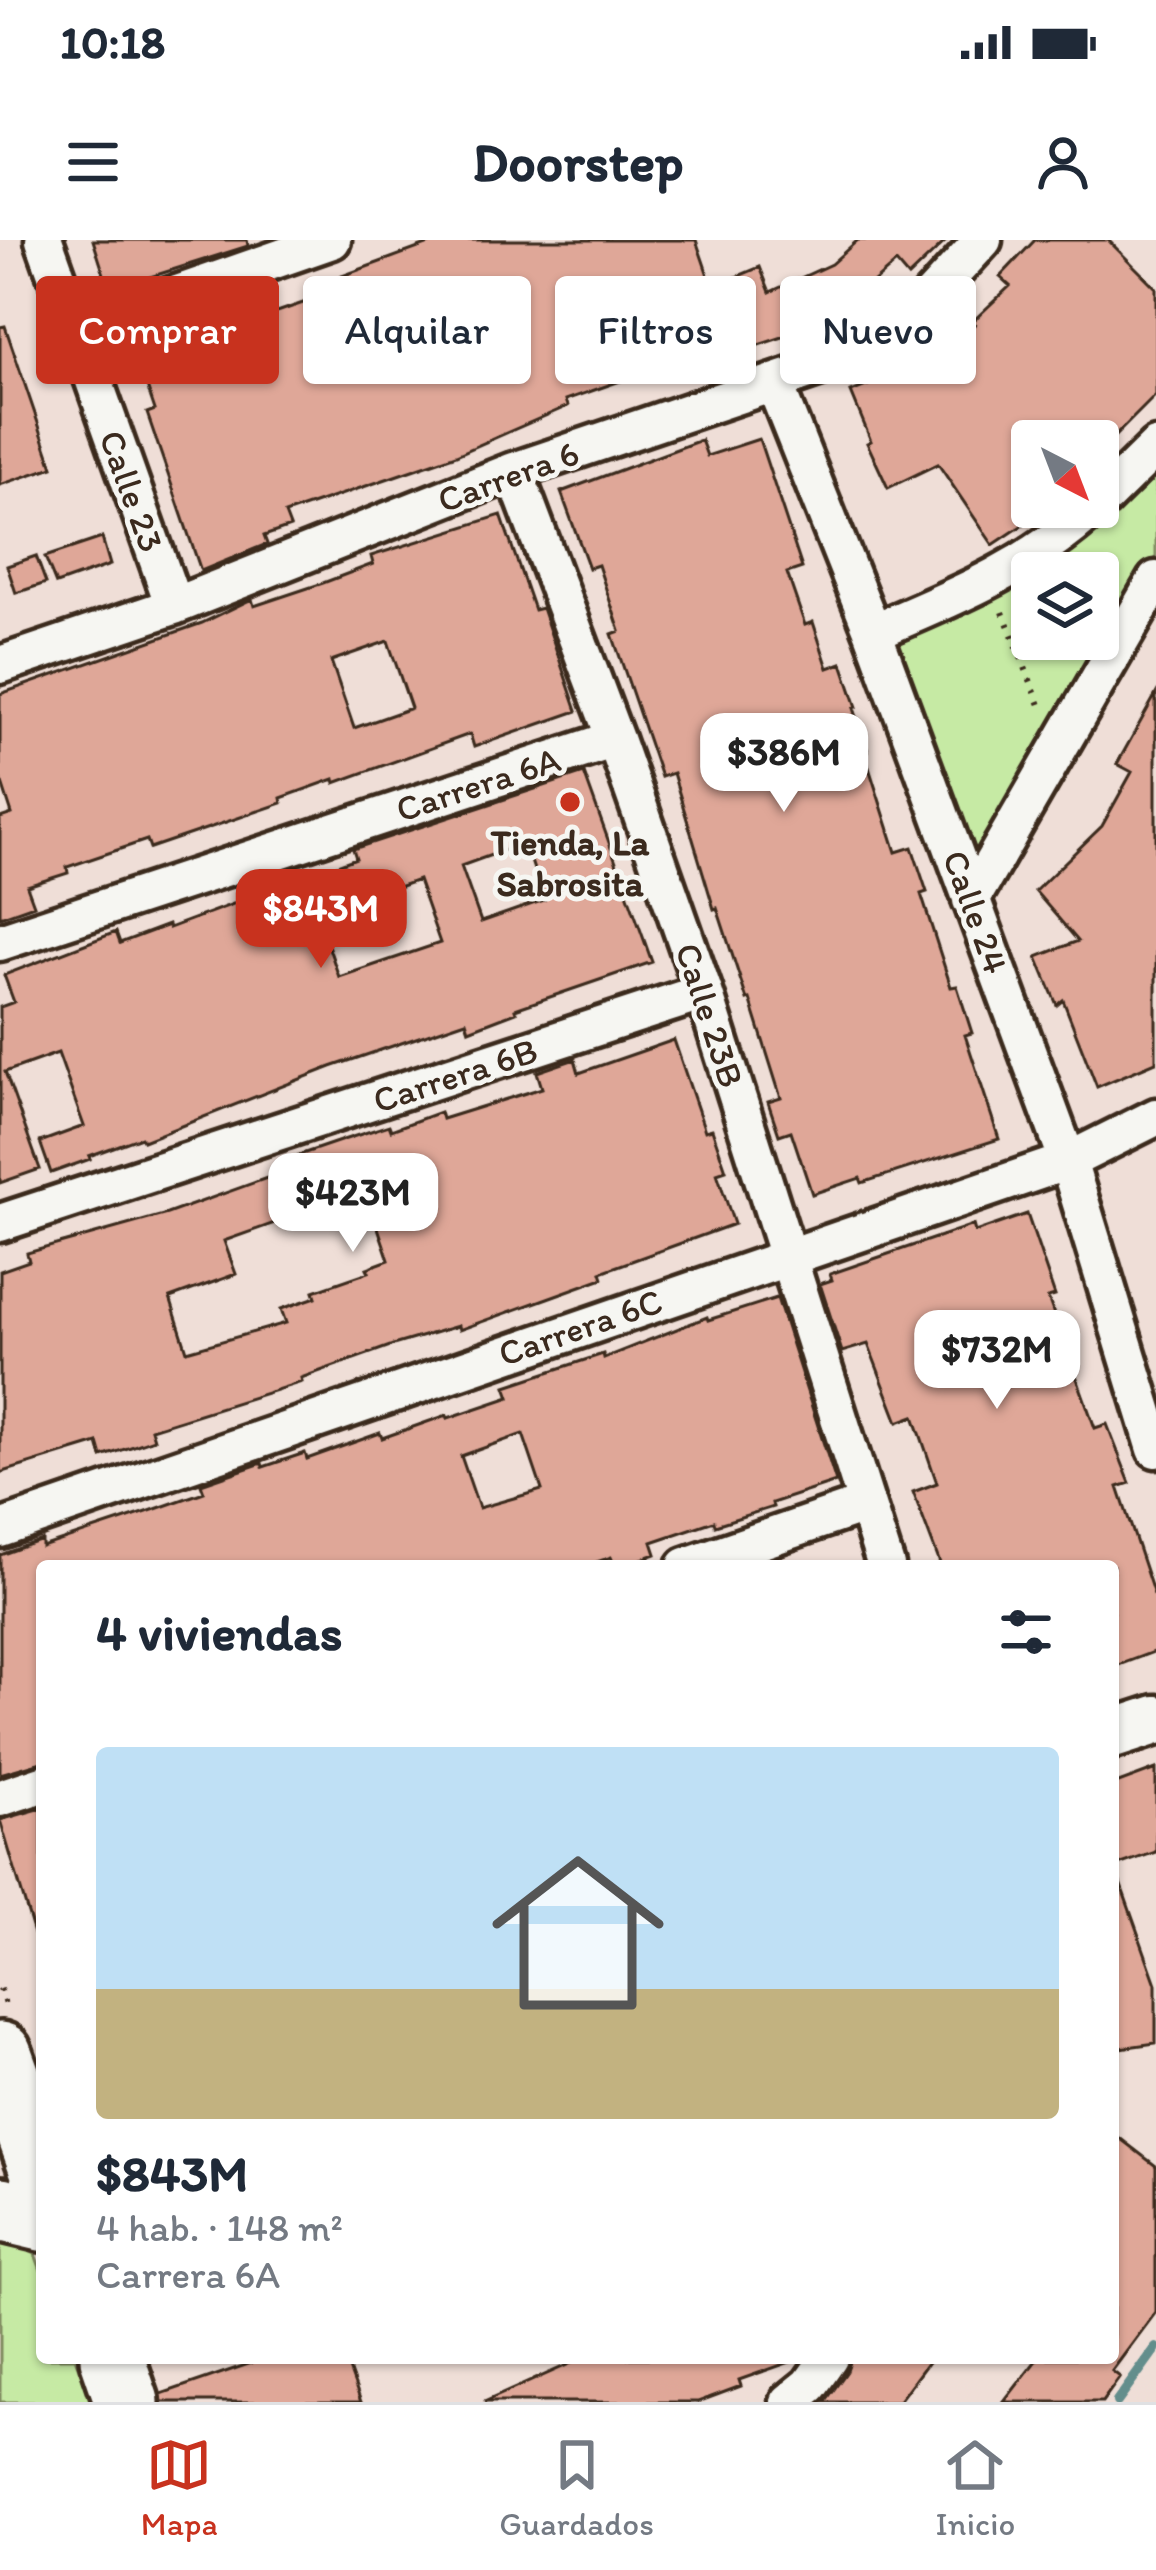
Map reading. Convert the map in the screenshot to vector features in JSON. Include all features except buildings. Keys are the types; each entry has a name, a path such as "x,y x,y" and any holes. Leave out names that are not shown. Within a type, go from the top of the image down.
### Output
{"highway":[{"path":"14,2087 36,2152"},
{"path":"0,2209 36,2218"}],"street":[{"name":"Calle 23","path":"44,240 56,276"},
{"path":"229,276 332,240"},
{"name":"Carrera 6","path":"0,665 174,606 514,471 868,351 914,315 983,240"},
{"name":"Calle 24","path":"774,383 873,632 1068,1161 1154,1434"},
{"name":"Calle 23","path":"94,384 174,606"},
{"path":"1119,483 1156,447"},
{"name":"Calle 23B","path":"514,471 704,992 884,1560"},
{"path":"873,632 991,580 1035,555 1069,528"},
{"path":"971,900 1156,580"},
{"name":"Carrera 6A","path":"0,942 615,739"},
{"name":"Carrera 6B","path":"0,1223 704,992"},
{"name":"Carrera 6C","path":"0,1529 1068,1161 1156,1117"},
{"path":"704,1560 865,1505"},
{"path":"1119,1732 1156,1720"},
{"path":"0,1798 36,1786"},
{"path":"789,2402 826,2364"}],"path":[{"path":"991,580 1058,750"}],"green space":[{"path":"1156,458 1156,559 1119,623 1119,552 1021,552 1056,528 1119,528 1119,484"},
{"path":"1011,559 1011,660 1098,660 980,863 895,640"},
{"path":"0,2235 36,2257 36,2364 77,2364 92,2402 0,2402"}],"waterway":[{"path":"1117,2402 1156,2348"}],"place":[{"name":"Tienda, La Sabrosita","path":"570,802"}]}
